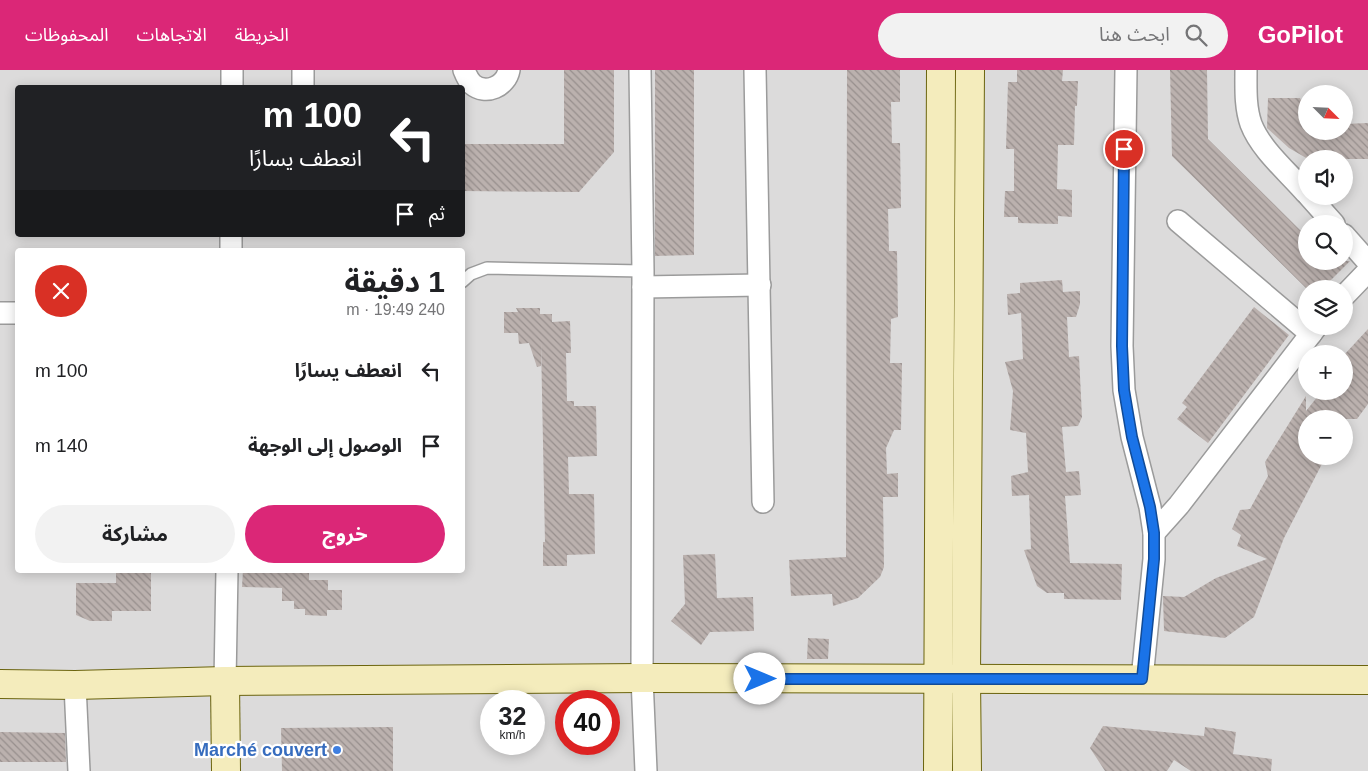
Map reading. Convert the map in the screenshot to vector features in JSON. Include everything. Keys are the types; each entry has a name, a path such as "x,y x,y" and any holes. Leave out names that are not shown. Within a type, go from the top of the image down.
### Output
{"street":[{"path":"232,70 232,85"},
{"path":"303,70 303,85"},
{"path":"464,70 472,84 479,88 488,89 497,87 505,81 510,70"},
{"path":"640,70 643,279 642,678 646,771"},
{"path":"755,70 763,502"},
{"path":"938,771 941,70"},
{"path":"967,771 970,70"},
{"path":"1126,70 1122,346 1124,390 1132,437 1150,507 1154,533 1154,559 1142,679"},
{"path":"1246,70 1247,108 1251,124 1258,138 1298,184"},
{"path":"1317,205 1326,215"},
{"path":"1178,221 1298,317"},
{"path":"1353,245 1368,262"},
{"path":"1353,287 1368,271"},
{"path":"643,279 760,285"},
{"path":"0,313 15,313"},
{"path":"1154,533 1196,484 1310,335"},
{"path":"226,771 227,573"},
{"path":"0,684 75,685 225,681 642,678 1368,680"},
{"path":"75,685 79,771"}],"lane":[{"path":"465,279 471,274 487,268 643,279"}],"shaded area":[{"path":"0,70 1368,70 1368,771 0,771"}],"building":[{"path":"564,70 614,70 614,152 579,192 465,191 465,144 564,144"},
{"path":"655,70 694,70 694,255 655,256"},
{"path":"847,70 900,70 900,102 891,102 892,143 900,143 901,208 888,209 889,251 897,251 898,317 891,319 890,363 902,363 901,430 894,430 886,448 887,474 898,473 898,497 883,497 884,567 880,577 858,598 833,606 832,594 791,596 789,560 846,557"},
{"path":"1017,70 1063,70 1062,81 1078,81 1074,145 1058,145 1057,189 1072,190 1072,217 1058,216 1058,224 1018,223 1018,217 1004,217 1005,191 1014,191 1014,149 1006,149 1008,82 1017,82"},
{"path":"1170,70 1207,70 1208,139 1298,228 1298,270 1341,270 1331,280 1298,280 1172,156"},
{"path":"1268,98 1298,98 1298,140 1353,140 1353,124 1368,123 1368,159 1353,159 1353,150 1298,150 1298,153 1289,148 1267,128"},
{"path":"1062,280 1063,292 1080,291 1080,304 1076,317 1067,317 1069,357 1079,356 1082,417 1078,426 1062,427 1066,472 1079,471 1081,495 1065,496 1070,563 1122,564 1121,600 1064,599 1064,593 1047,593 1037,586 1024,550 1031,549 1029,495 1012,496 1011,476 1028,472 1026,433 1010,430 1013,391 1005,362 1023,359 1021,313 1008,315 1007,294 1020,293 1020,283"},
{"path":"1254,307 1289,335 1208,443 1177,419 1187,407 1182,403"},
{"path":"516,308 540,308 540,314 552,314 552,322 570,321 571,353 566,353 567,401 574,401 574,406 596,406 597,456 568,457 569,494 594,494 595,554 567,555 567,566 543,566 543,542 545,542 541,343 541,366 537,367 529,343 519,344 518,333 504,333 504,312 518,312"},
{"path":"1368,329 1368,404 1357,419 1353,419 1353,410 1307,410 1315,400 1353,400 1353,345"},
{"path":"1304,400 1306,400 1306,410 1298,410 1298,465 1321,465 1284,538 1254,617 1225,638 1164,631 1163,596 1184,597 1216,578 1267,559 1237,546 1241,535 1232,529 1240,510 1250,509 1268,476 1265,462"},
{"path":"715,554 717,598 753,597 754,631 710,632 701,645 671,621 685,604 683,555"},
{"path":"116,573 151,573 151,611 112,611 112,621 90,621 76,615 76,583 116,583"},
{"path":"243,573 309,573 309,580 328,580 328,590 342,590 342,610 327,610 327,616 305,615 305,609 294,609 294,601 282,601 282,588 242,587"},
{"path":"808,638 829,639 828,659 807,659"},
{"path":"1103,726 1204,736 1205,727 1236,732 1233,754 1272,759 1271,771 1191,771 1174,760 1167,771 1105,771 1090,748"},
{"name":"Marché couvert","path":"393,727 393,771 282,771 281,728"},
{"path":"0,732 65,733 66,762 0,762"}],"place":[{"name":"Marché couvert","path":"337,750"}],"route":[{"path":"760,679 1142,679 1154,559 1154,533 1150,507 1132,437 1124,390 1122,346 1124,149"}]}
